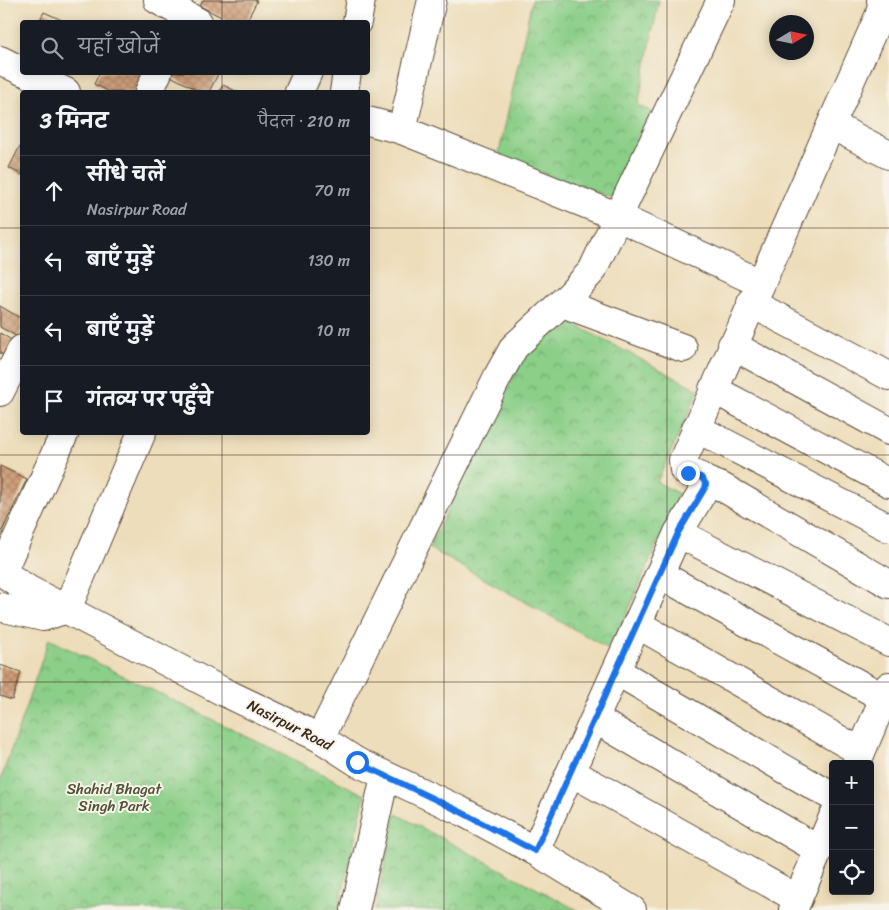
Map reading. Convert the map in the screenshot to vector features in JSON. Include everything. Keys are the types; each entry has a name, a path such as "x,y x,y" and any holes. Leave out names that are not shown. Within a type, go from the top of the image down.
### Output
{"street":[{"path":"158,0 188,15"},
{"path":"357,20 361,0"},
{"path":"402,130 432,0"},
{"path":"320,738 498,376 514,347 592,271 616,216 721,0"},
{"path":"880,0 882,3 880,14 713,389 682,466 688,473 722,487 889,584"},
{"path":"0,60 20,70"},
{"path":"30,75 62,90"},
{"path":"150,90 157,75"},
{"path":"344,90 347,75"},
{"path":"370,122 402,130 616,216 756,293 889,376"},
{"path":"845,132 889,155"},
{"path":"562,302 683,348"},
{"path":"732,346 889,431"},
{"path":"0,392 20,353"},
{"path":"713,389 889,483"},
{"path":"696,428 889,528"},
{"path":"1,571 64,435"},
{"path":"0,607 43,617 66,609 141,435"},
{"path":"535,851 661,575 678,533 705,488 704,480"},
{"path":"678,533 889,642"},
{"name":"Nasirpur Road","path":"1,571 66,609 222,691 320,738 357,762 461,812 535,851 632,910"},
{"path":"637,624 858,758 887,692 661,575"},
{"path":"616,671 829,795"},
{"path":"595,719 819,850"},
{"path":"571,772 796,904 829,826"},
{"path":"355,910 385,776"}],"green space":[{"path":"532,0 659,0 638,105 655,113 616,199 498,158"},
{"path":"568,321 699,390 657,482 679,494 611,650 429,548 523,357"},
{"name":"Shahid Bhagat Singh Park","path":"49,639 365,795 338,910 0,910 0,782"},
{"path":"396,814 577,910 375,910"}],"building":[{"path":"203,0 257,1 247,20 227,20 200,6"},
{"path":"44,12 62,20 40,20"},
{"path":"98,75 142,75 137,90 106,90 94,84"},
{"path":"169,75 218,75 210,90 197,90"},
{"path":"223,85 234,90 220,90"},
{"path":"20,146 20,174 9,168"},
{"path":"0,306 20,318 20,333 18,337 0,327"},
{"path":"0,333 20,345 11,359 0,353"},
{"path":"0,466 27,479 0,535"},
{"path":"0,665 21,672 12,700 0,696"}],"route":[{"path":"357,762 461,812 535,851 661,575 678,533 705,488 706,484 701,477 688,473"}]}
